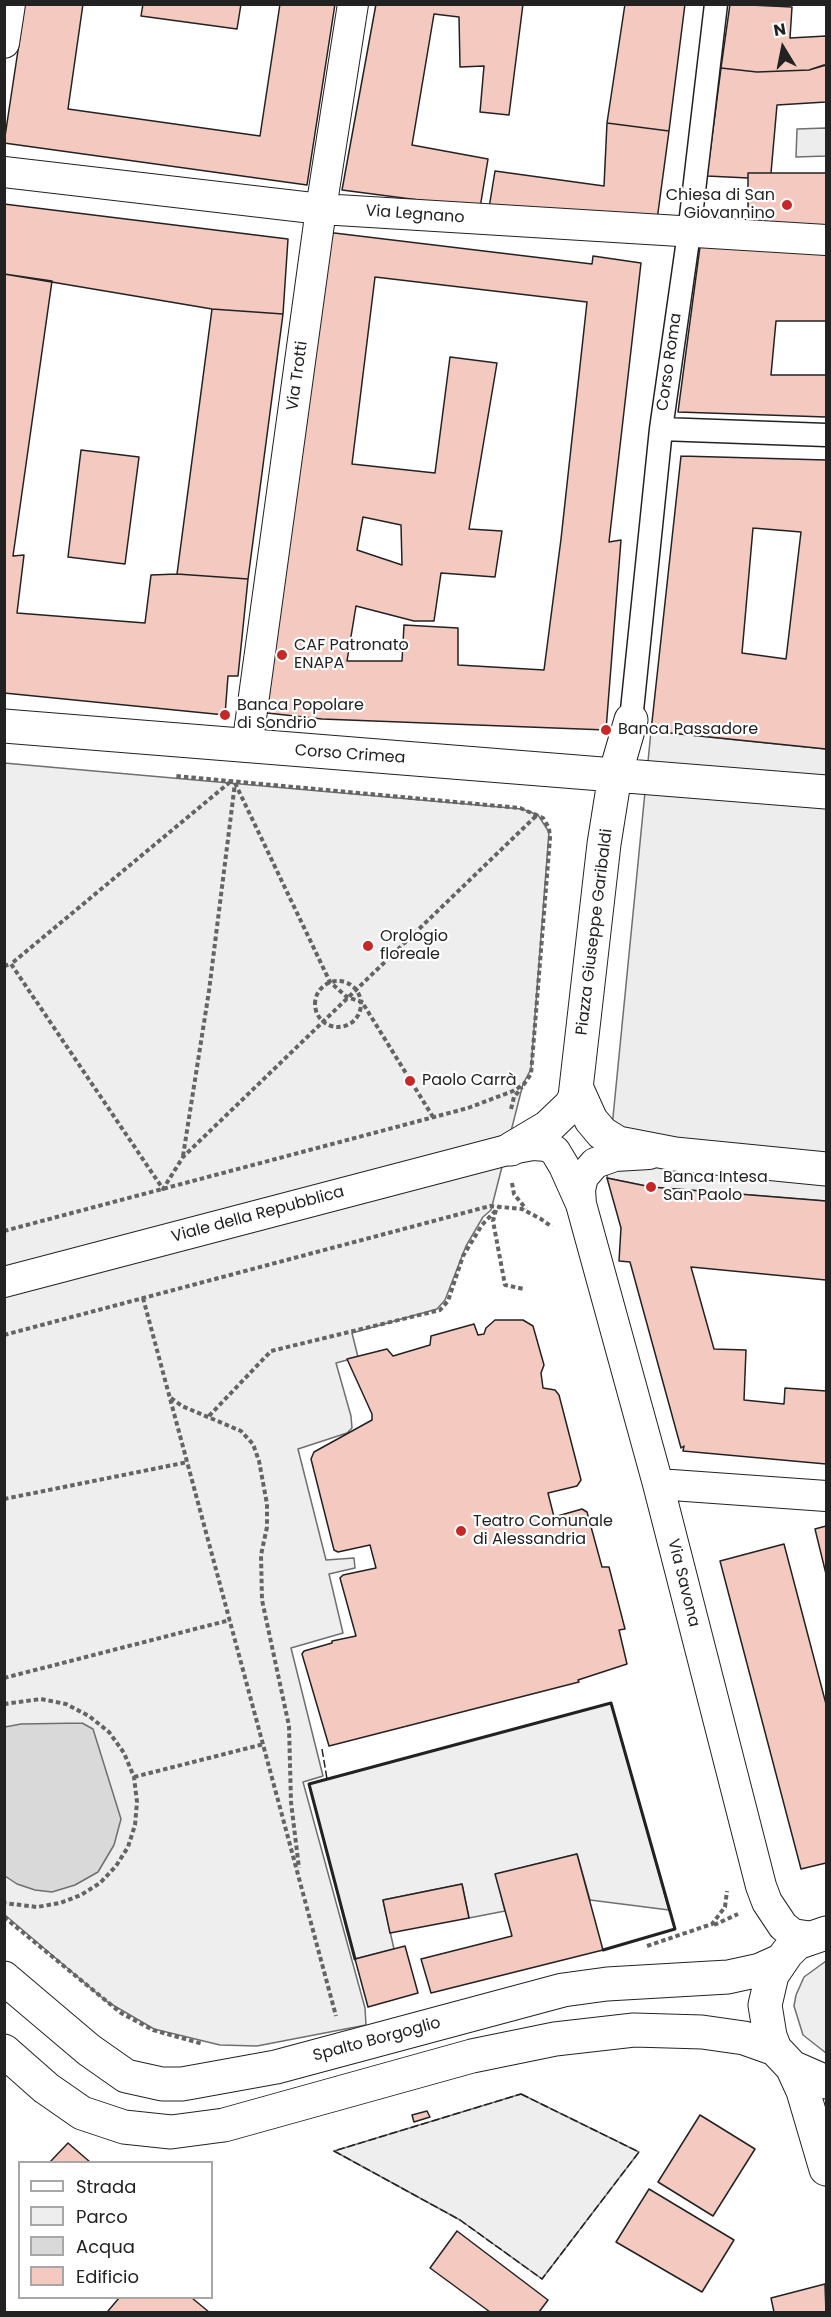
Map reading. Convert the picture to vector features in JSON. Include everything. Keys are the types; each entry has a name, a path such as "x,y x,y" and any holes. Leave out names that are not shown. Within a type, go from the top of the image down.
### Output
{"main road":[{"name":"Piazza Giuseppe Garibaldi","path":"577,1089 604,844 615,775 631,720"},
{"name":"Corso Crimea","path":"4,726 826,792"},
{"path":"545,770 572,779 583,789 597,815 604,844"},
{"path":"512,1149 532,1139 561,1116 572,1105 577,1089"},
{"path":"577,1089 591,1120 612,1140 632,1147 675,1154 826,1169"},
{"path":"819,1935 797,1943 780,1961 767,1990 765,2005 770,2036 803,2091 826,2169"},
{"name":"Spalto Borgoglio","path":"4,1978 106,2064 126,2076 162,2084 183,2084 215,2080 276,2067 563,1990 607,1984 728,1977 760,1970 780,1961"},
{"path":"4,2051 46,2088 82,2113 124,2127 171,2132 224,2125 472,2056 555,2038 634,2030 702,2032 744,2038 826,2082"}],"street":[{"path":"4,43 10,4"},
{"name":"Via Trotti","path":"247,747 321,209 353,4"},
{"name":"Corso Roma","path":"631,720 660,429 688,233 716,4"},
{"name":"Via Legnano","path":"4,172 321,209 826,240"},
{"path":"660,429 826,435"},
{"name":"Viale della Repubblica","path":"4,1282 533,1145 547,1146 555,1151 580,1204"},
{"path":"580,1204 583,1176 600,1160 634,1154 675,1154"},
{"name":"Via Savona","path":"580,1204 658,1484 760,1886 767,1902 783,1926 793,1935 819,1935"},
{"path":"658,1484 826,1496"}],"path":[{"path":"4,1231 495,1100 524,1084 531,1074 550,838 546,822 538,814 520,808 171,776"},
{"path":"4,966 11,963 233,782"},
{"path":"233,782 330,982 347,998 362,1002"},
{"path":"183,1157 209,991 233,782"},
{"path":"163,1189 183,1157 538,814"},
{"path":"11,963 163,1189"},
{"path":"362,1002 359,1015 350,1024 337,1027 324,1023 316,1012 316,997 324,985 344,980 356,988 362,1002 433,1118"},
{"path":"498,1207 493,1221 505,1285 524,1289"},
{"path":"208,1416 271,1351 440,1310 448,1300 463,1256 482,1225 498,1207"},
{"path":"4,1335 479,1209 498,1207 532,1214 557,1233"},
{"path":"143,1298 338,2021"},
{"path":"170,1397 182,1406 248,1436 259,1461 267,1527 261,1555 262,1600 290,1726 291,1802 301,1882"},
{"path":"4,1499 188,1462"},
{"path":"4,1678 230,1620"},
{"path":"4,1704 41,1699 66,1704 89,1716 109,1732 124,1753 134,1777 137,1802 135,1825 128,1847 100,1883 60,1904 37,1907 4,1903"},
{"path":"134,1777 264,1744"},
{"path":"638,1948 712,1924 725,1907 726,1886"},
{"path":"4,1917 100,1999 128,2018 153,2030 210,2045"}],"green space":[{"path":"4,763 522,809 538,815 549,832 531,1069 523,1084 491,1210 483,1217 466,1246 445,1300 437,1309 352,1333 358,1357 336,1363 351,1416 352,1428 347,1433 298,1449 326,1560 354,1558 355,1568 329,1574 343,1633 291,1648 323,1776 303,1782 365,2008 366,2025 257,2046 220,2045 154,2029 106,2001 5,1915"},
{"path":"611,1703 669,1910 590,1900 577,1854 496,1874 505,1911 469,1918 462,1884 383,1900 394,1949 355,1959 309,1784"},
{"path":"826,1961 826,2053 803,2035 794,2006 804,1977"},
{"path":"521,2094 639,2152 542,2279 460,2220 334,2151"}],"shaded area":[{"path":"826,128 826,156 796,157 797,129"},
{"path":"651,731 826,749 826,1201 651,1187 607,1178"}],"water":[{"path":"82,1723 93,1729 121,1819 114,1845 98,1872 75,1885 52,1892 35,1890 17,1884 5,1876 5,1727 21,1724"}],"building":[{"path":"25,4 83,4 68,109 260,136 280,4 335,4 307,185 4,143"},
{"path":"143,4 241,4 237,29 141,16"},
{"path":"376,4 523,4 509,115 480,112 484,66 460,67 459,17 434,14 412,145 488,159 480,208 342,190"},
{"path":"625,4 685,4 669,131 607,123"},
{"path":"730,4 792,7 790,38 826,36 826,65 809,70 757,72 721,68"},
{"path":"826,65 826,102 777,105 771,173 748,173 748,178 707,176 721,68 757,72 809,70"},
{"path":"607,123 669,131 657,220 489,208 495,171 604,186"},
{"name":"Chiesa di San Giovannino","path":"748,173 826,173 826,233 748,233"},
{"path":"4,204 288,239 283,314 212,309 4,274"},
{"path":"326,232 592,264 593,256 641,263 609,542 621,540 606,730 322,719 267,713","holes":["375,277 587,302 544,670 458,665 458,628 404,625 402,661 347,661 356,606 414,621 434,621 441,573 495,577 502,531 469,529 497,363 450,357 435,473 352,464","363,517 401,525 402,565 357,550"]},
{"path":"701,239 826,252 826,321 776,321 771,375 826,375 826,417 678,412"},
{"path":"4,274 52,281 13,556 24,555 17,613 145,623 151,575 177,574 248,579 238,676 228,676 225,715 4,693"},
{"path":"212,309 283,314 248,579 177,574"},
{"path":"81,450 139,457 125,564 68,557"},
{"path":"681,456 826,460 826,749 651,731","holes":["753,528 801,532 786,659 742,653"]},
{"path":"607,1178 651,1187 826,1201 826,1280 691,1267 714,1349 746,1350 744,1400 784,1404 785,1388 826,1391 826,1464 683,1451 684,1446 681,1448 630,1262 619,1261 621,1228"},
{"name":"Teatro Comunale di Alessandria","path":"495,1320 523,1320 533,1326 544,1365 541,1373 543,1388 555,1390 559,1395 581,1480 577,1486 548,1493 554,1517 582,1509 587,1512 602,1567 609,1567 625,1629 619,1630 627,1664 578,1680 579,1682 329,1746 302,1654 304,1651 332,1643 332,1641 356,1636 340,1578 343,1575 376,1568 370,1545 338,1552 334,1550 311,1459 314,1452 372,1420 372,1414 347,1359 387,1349 393,1356 430,1345 431,1336 474,1324 478,1335 484,1334 486,1328"},
{"path":"826,1526 826,1574 815,1529"},
{"path":"784,1544 826,1704 826,1863 801,1869 720,1561"},
{"path":"577,1854 603,1950 431,1993 421,1959 512,1936 495,1874"},
{"path":"462,1884 469,1918 390,1933 383,1900"},
{"path":"405,1946 418,1993 368,2007 355,1959"},
{"path":"427,2111 430,2117 414,2122 412,2115"},
{"path":"700,2115 755,2149 713,2216 658,2182"},
{"path":"68,2143 89,2161 51,2161"},
{"path":"649,2189 734,2240 702,2292 616,2242"},
{"path":"457,2231 548,2300 539,2312 490,2312 430,2268"},
{"path":"825,2284 826,2312 774,2312 771,2298"},
{"path":"118,2299 193,2299 209,2312 110,2312 108,2311"}],"fence":[{"path":"322,1749 327,1779"},
{"path":"521,2094 639,2152 542,2279 460,2220 334,2151 521,2094"}],"wall":[{"path":"355,1959 309,1784 611,1703 675,1929 603,1950"}],"place":[{"name":"Chiesa di San Giovannino","path":"787,205"},
{"name":"CAF Patronato ENAPA","path":"282,655"},
{"name":"Banca Popolare di Sondrio","path":"225,715"},
{"name":"Banca Passadore","path":"606,730"},
{"name":"Orologio floreale","path":"368,946"},
{"name":"Paolo Carrà","path":"410,1081"},
{"name":"Banca Intesa San Paolo","path":"651,1187"},
{"name":"Teatro Comunale di Alessandria","path":"461,1531"}]}
